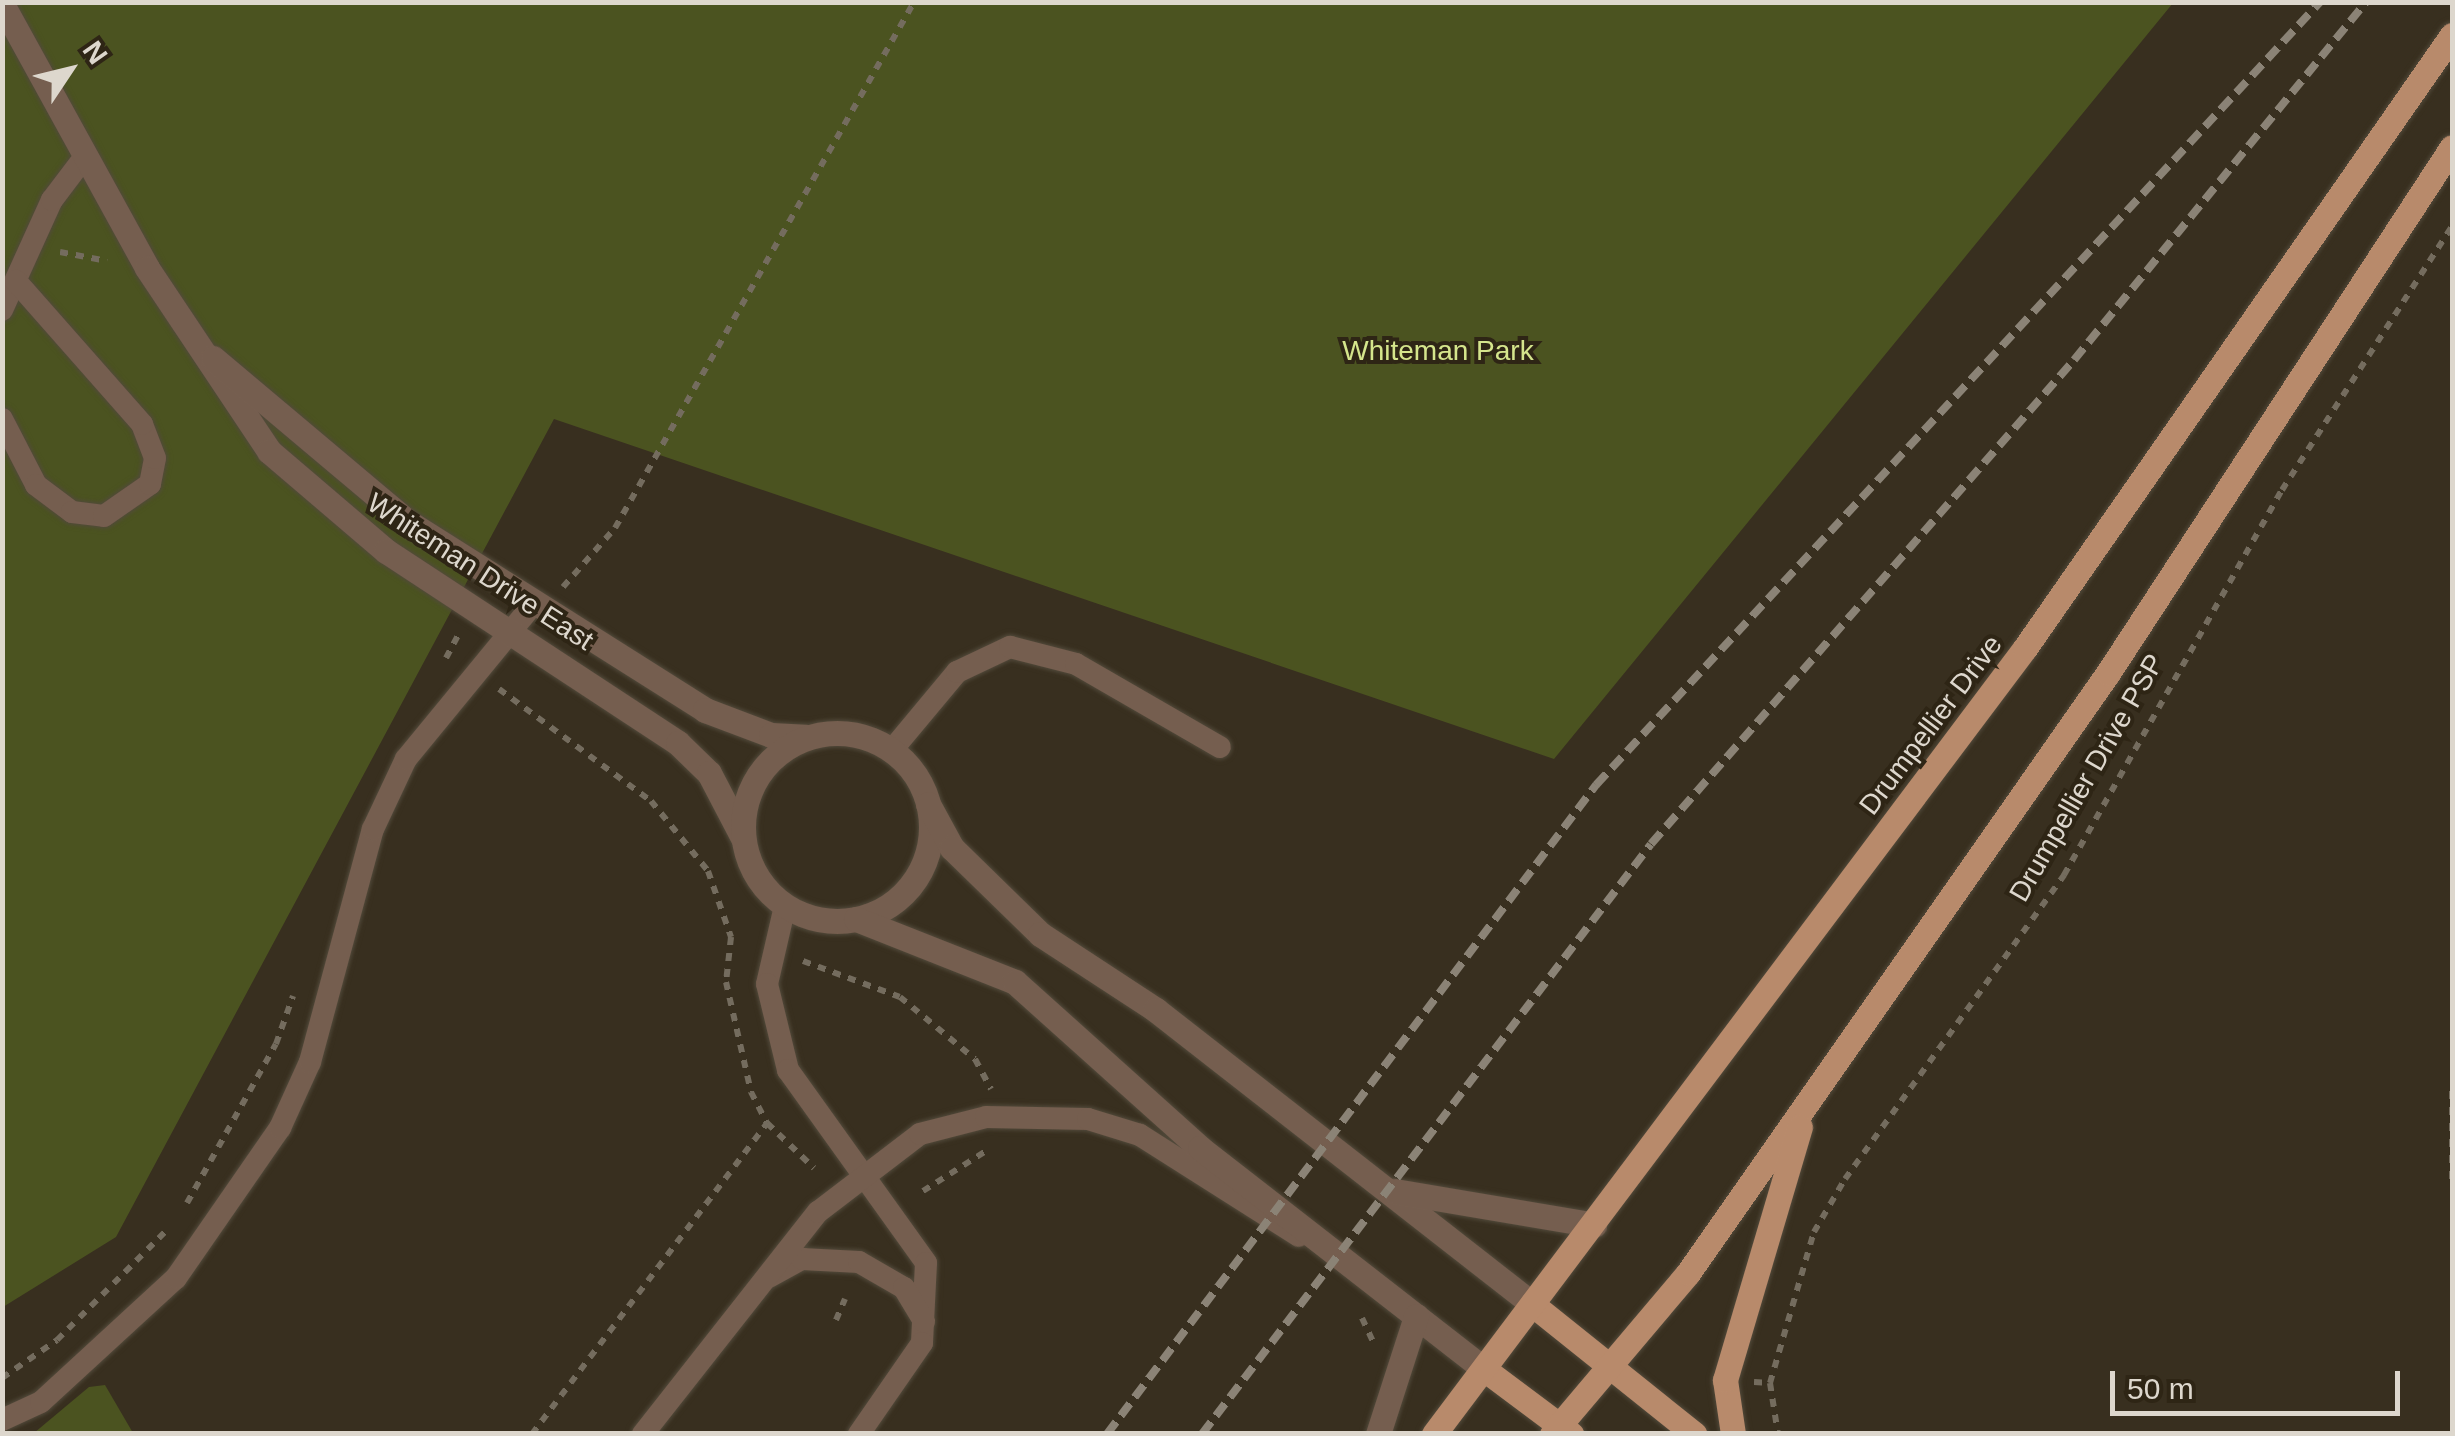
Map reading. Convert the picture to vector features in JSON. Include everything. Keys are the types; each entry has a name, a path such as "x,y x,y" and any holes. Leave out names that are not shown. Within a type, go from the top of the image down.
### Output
{"main road":[{"name":"Drumpellier Drive","path":"1434,1434 2025,648 2452,35"},
{"path":"1484,1369 1561,1431 1810,1098 2108,672 2452,147"},
{"path":"1733,1434 1725,1380 1810,1098"},
{"path":"1532,1304 1613,1365 1694,1434"}],"street":[{"name":"Whiteman Drive East","path":"2,4 147,268 232,404 316,498 678,743 709,773 743,838"},
{"name":"Whiteman Drive East","path":"194,342 408,522 722,718 805,737"},
{"path":"1484,1369 1200,1148 1015,982 856,919 785,906 750,864 743,838 756,777 805,737 835,732 892,750 952,848 1040,934 1156,1010 1532,1304"},
{"path":"856,919 908,889 931,834 928,804"},
{"path":"1389,1190 1594,1225"},
{"path":"1378,1434 1416,1316"}],"lane":[{"path":"2,310 30,247 86,155"},
{"path":"2,418 36,485 72,512 104,516 150,484 155,458 142,424 16,281"},
{"path":"2,1420 41,1402 176,1278 280,1128 310,1062 374,829 406,759 515,632 535,602"},
{"path":"892,750 957,672 1010,647 1076,664 1220,747"},
{"path":"785,906 766,984 770,1025 788,1070 866,1168 926,1264 924,1321 908,1371 859,1434"},
{"path":"642,1434 757,1283 866,1168 920,1134 986,1117 1088,1119 1185,1160 1358,1271"},
{"path":"757,1283 802,1259 858,1262 904,1288 924,1321"}],"path":[{"path":"535,602 556,596 614,528 914,2"},
{"name":"Drumpellier Drive PSP","path":"1770,1383 1808,1248 1845,1180 2064,875 2282,490 2452,226"},
{"path":"30,247 147,268"},
{"path":"442,666 474,606"},
{"path":"498,688 651,801 708,871 730,937"},
{"path":"803,961 900,997 975,1059 992,1090"},
{"path":"2,1378 97,1303 178,1218 276,1044 300,974"},
{"path":"2452,1092 2452,1183"},
{"path":"532,1434 767,1123"},
{"path":"922,1190 1006,1138"},
{"path":"836,1320 845,1299"},
{"path":"1725,1380 1770,1383 1778,1434"}],"green space":[{"name":"Whiteman Park","path":"3,3 2173,3 1554,759 554,419 116,1237 3,1307"},
{"path":"105,1385 133,1433 34,1433 89,1387"}],"railway":[{"path":"1107,1434 1596,785 2320,2"},
{"path":"1202,1434 1651,844 2074,360 2366,2"}]}
